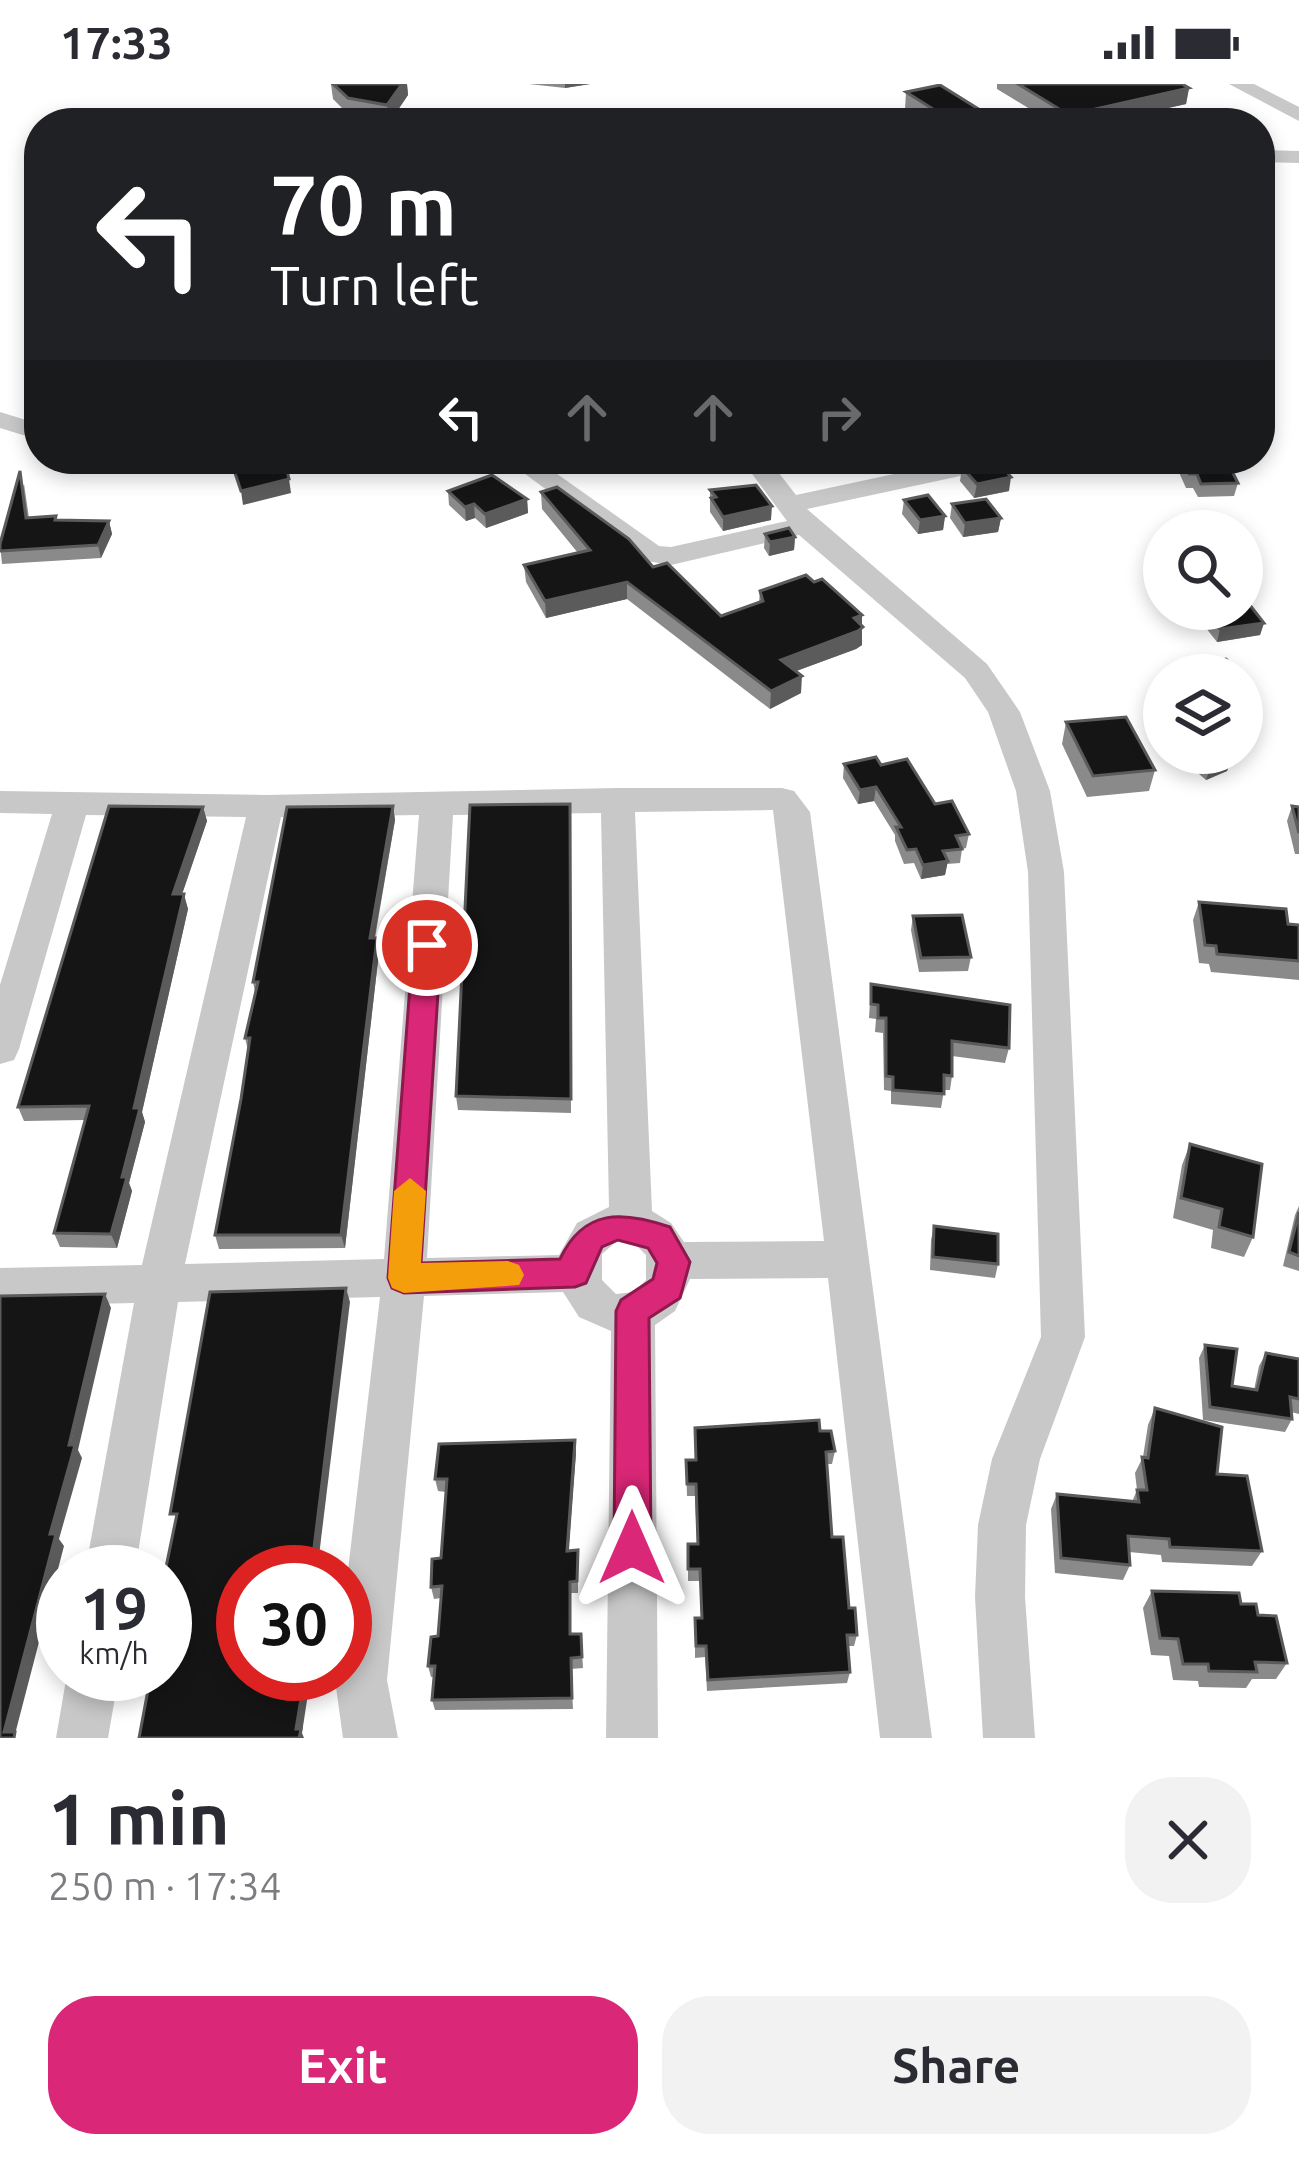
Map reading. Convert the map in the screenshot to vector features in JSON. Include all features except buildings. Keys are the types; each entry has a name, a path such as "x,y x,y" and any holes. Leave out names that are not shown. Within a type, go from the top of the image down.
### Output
{"street":[{"path":"1239,84 1299,115"},
{"path":"539,474 651,554 671,556 796,515 947,474"},
{"path":"765,474 796,515 976,671 1004,712 1033,791 1046,872 1063,1337 1048,1390 1015,1462 997,1588 1009,1738"},
{"path":"619,799 631,1226"},
{"path":"0,802 266,806 782,799 793,812 906,1738"},
{"path":"0,1048 72,802"},
{"path":"372,1738 367,1733 361,1680 404,1278 437,803"},
{"path":"115,1545 159,1284 266,806"},
{"path":"631,1226 659,1237 673,1262 668,1287 633,1311 616,1311 588,1298 575,1273 576,1260 590,1238 631,1226"},
{"path":"673,1262 850,1259"},
{"path":"0,1287 575,1273"},
{"path":"632,1738 633,1311"},
{"path":"82,1738 88,1701"}],"slow traffic":[{"path":"410,1191 404,1278 508,1275"}],"route":[{"path":"427,945 404,1278 575,1273 581,1248 602,1230 616,1226 631,1226 659,1237 673,1262 668,1287 659,1298 633,1311 632,1548"}]}
